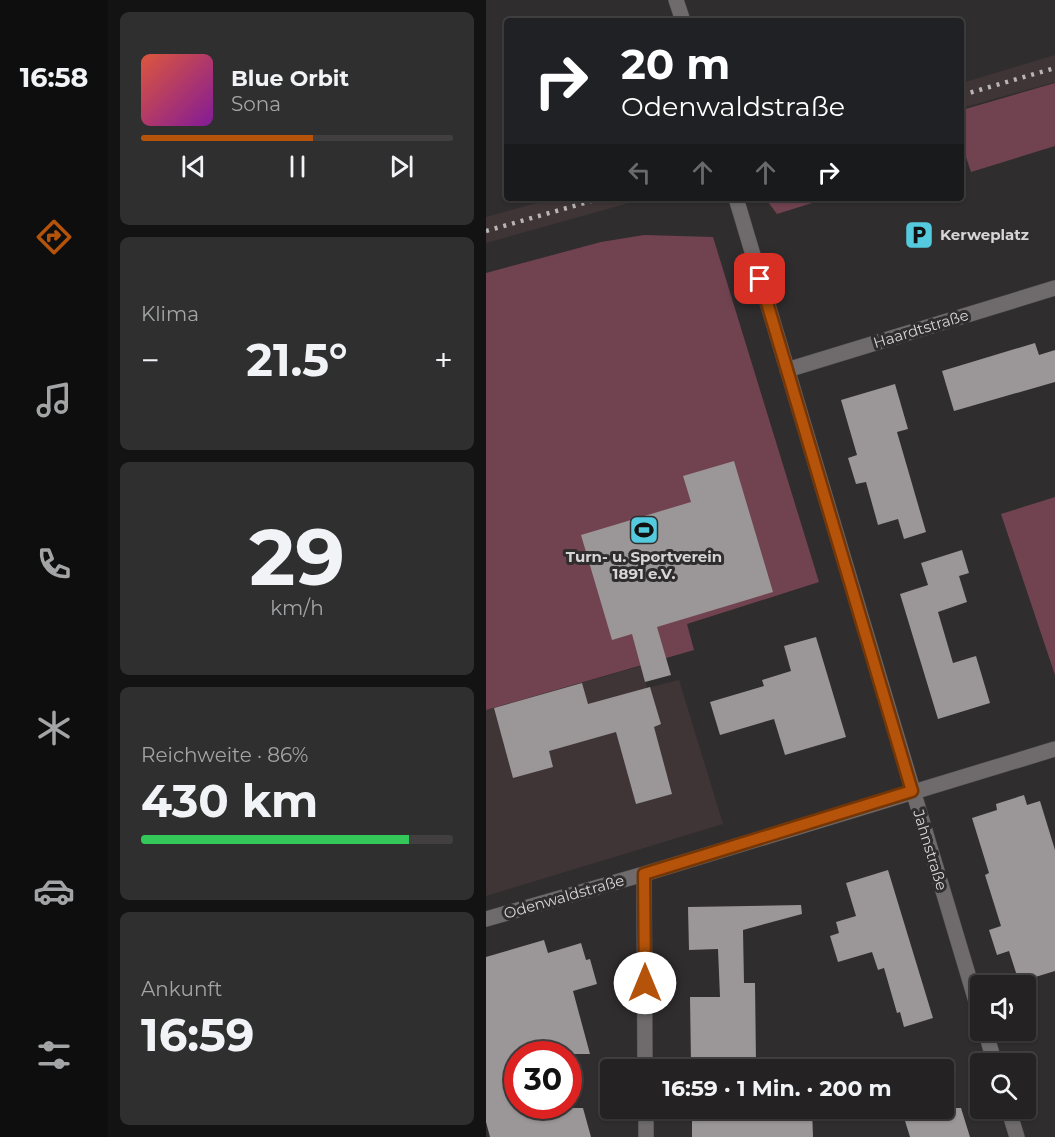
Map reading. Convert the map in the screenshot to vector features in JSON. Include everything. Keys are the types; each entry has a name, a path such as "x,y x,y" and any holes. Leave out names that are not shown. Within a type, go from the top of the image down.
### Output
{"street":[{"path":"676,0 682,18"},
{"name":"Jahnstraße","path":"737,201 970,982"},
{"name":"Haardtstraße","path":"787,370 1055,288"},
{"name":"Odenwaldstraße","path":"486,919 644,874 1055,749"},
{"path":"644,874 645,1059"},
{"path":"646,1119 646,1137"},
{"path":"1011,1119 1017,1137"}],"shaded area":[{"path":"1055,55 1055,82 964,107 964,82"},
{"path":"1055,83 1055,146 971,172 966,157 964,158 964,109"},
{"path":"544,201 636,201 486,243 486,217"},
{"path":"767,201 818,201 777,214"},
{"name":"Turn- u. Sportverein 1891 e.V.","path":"644,235 713,237 819,582 687,624 694,650 486,710 486,273 601,242"},
{"path":"1055,497 1055,675 1001,514"},
{"path":"641,666 647,688 679,680 723,824 486,896 486,710"}],"building":[{"path":"1035,343 1039,355 1055,350 1055,382 954,411 942,371"},
{"path":"895,384 908,429 897,432 926,532 904,539 898,519 878,525 866,482 856,484 848,458 857,455 841,400"},
{"name":"Turn- u. Sportverein 1891 e.V.","path":"734,461 773,592 657,627 671,675 645,682 632,634 612,640 581,535 691,502 683,476"},
{"path":"962,550 969,573 959,576 967,602 938,612 953,663 976,656 990,703 938,719 900,594 928,585 921,563"},
{"path":"816,637 846,737 785,755 774,719 720,735 710,702 764,686 762,680 791,671 784,646"},
{"path":"582,683 588,704 650,687 661,724 654,727 672,794 636,804 616,732 549,751 553,767 513,778 494,708"},
{"path":"1024,795 1027,805 1040,801 1055,850 1055,971 1036,977 1017,975 1009,951 997,955 989,930 1001,926 985,875 989,873 972,818 997,810 996,804"},
{"path":"888,870 933,1018 904,1027 900,1012 897,1013 884,968 878,970 872,952 838,962 830,936 839,933 836,922 856,916 846,883"},
{"path":"801,905 802,914 743,930 744,983 755,983 756,1059 691,1059 690,997 720,997 718,949 689,950 688,907"},
{"path":"544,940 548,953 581,943 586,960 590,959 597,984 573,991 590,1054 582,1054 582,1041 504,1041 504,1119 582,1119 583,1108 591,1137 490,1137 486,1122 486,957"},
{"path":"954,1108 961,1108 970,1137 910,1137 904,1119 954,1119"},
{"path":"692,1119 812,1119 813,1137 692,1137"}],"railway":[{"path":"964,94 1055,68"},
{"path":"486,231 591,201"}],"place":[{"name":"Kerweplatz","path":"919,235"},
{"name":"Turn- u. Sportverein 1891 e.V.","path":"644,530"}],"route":[{"path":"645,983 644,874 912,791 760,279"}]}
